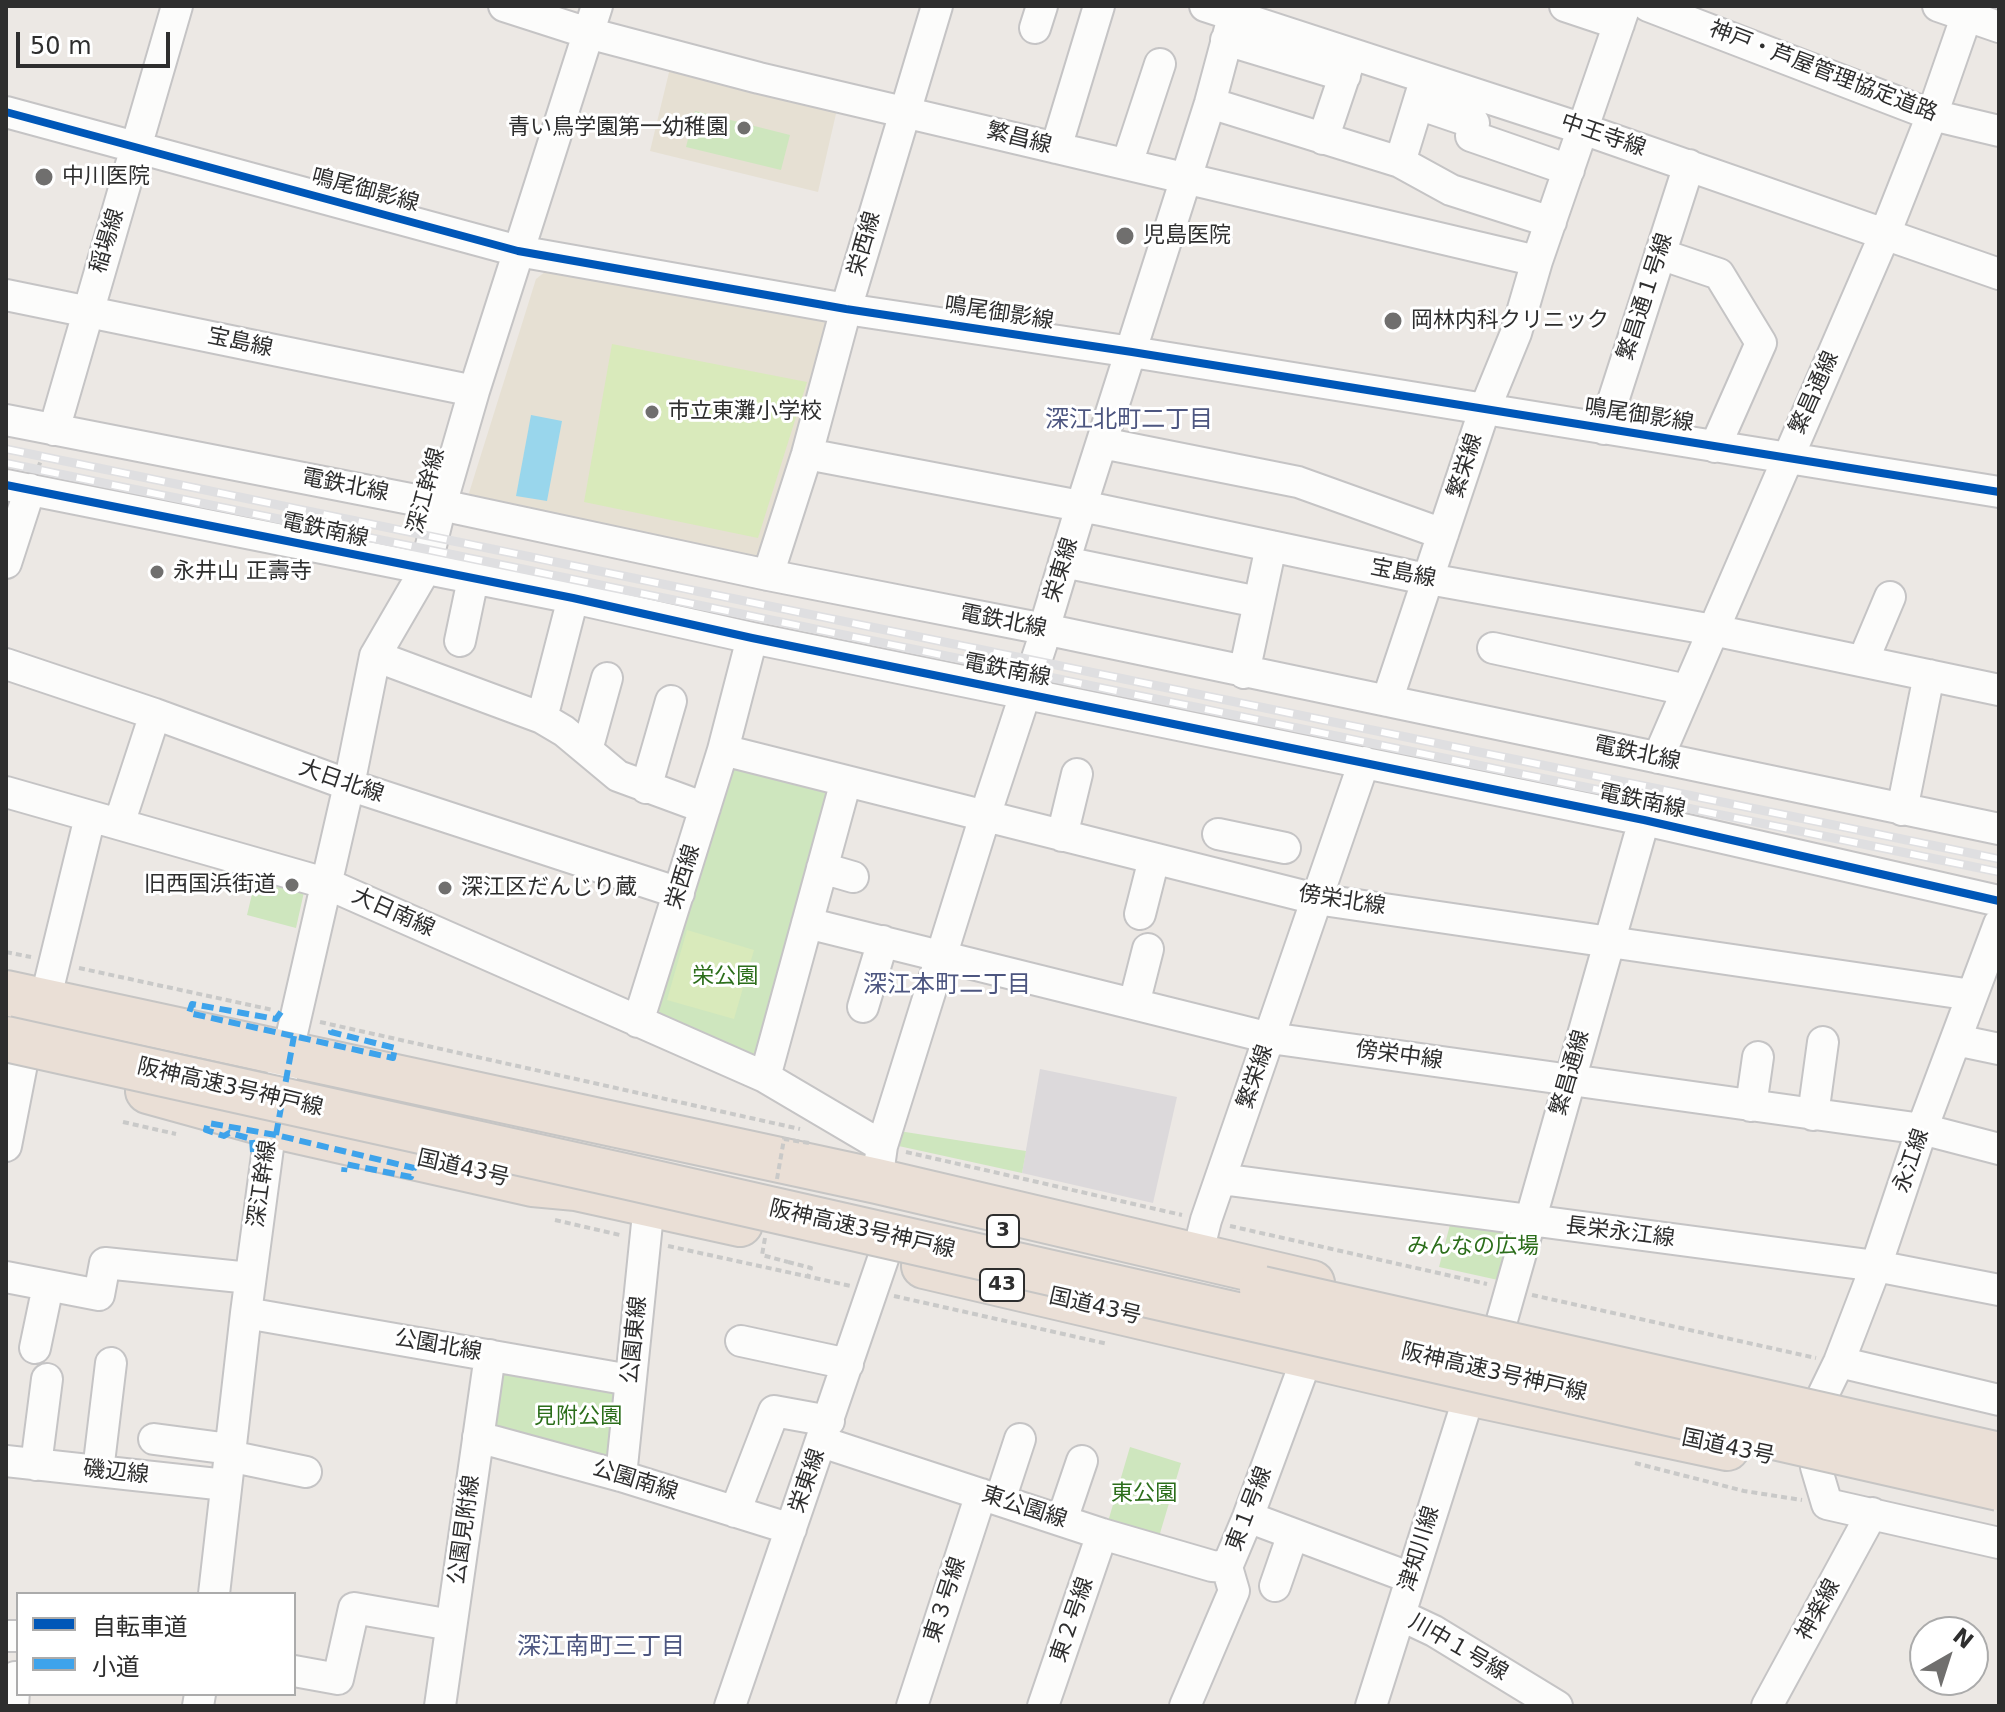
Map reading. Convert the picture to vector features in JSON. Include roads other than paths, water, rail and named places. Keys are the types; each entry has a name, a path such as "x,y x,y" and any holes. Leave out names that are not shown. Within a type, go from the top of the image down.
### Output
{"highway":[{"path":"28,992 291,1033 674,1139 880,1164 1202,1238 1506,1302 1830,1380 1999,1439"},
{"name":"阪神高速3号神戸線","path":"28,992 1999,1455"},
{"name":"阪神高速3号神戸線","path":"11,1055 686,1190 1999,1488"},
{"name":"国道43号","path":"11,1055 271,1125 533,1184 576,1188 647,1222 878,1273 1308,1355 1470,1393 1821,1486 1999,1507"}],"street":[{"name":"稲場線","path":"54,430 177,6"},
{"name":"繁昌線","path":"504,6 592,20 759,78 1537,261"},
{"name":"栄西線","path":"768,575 807,454 846,309 937,6"},
{"path":"1056,148 1099,6"},
{"path":"1565,6 1622,15"},
{"name":"神戸・芦屋管理協定道路","path":"1648,6 1932,115 1999,131"},
{"path":"1938,6 1968,12 1999,27"},
{"name":"繁昌通線","path":"1658,758 1885,234 1968,12"},
{"name":"繁栄線","path":"1387,701 1484,411 1516,333 1537,261 1622,15"},
{"name":"中王寺線","path":"1225,17 1422,91 1583,129 1999,274"},
{"name":"栄東線","path":"880,1164 985,816 1042,643 1081,507 1210,103 1225,17"},
{"name":"深江幹線","path":"214,1592 271,1125 349,785 375,656 425,570 474,391 592,20"},
{"path":"1127,164 1160,64"},
{"path":"1323,139 1348,65"},
{"path":"1400,162 1422,91 1474,123 1471,136 1569,170"},
{"path":"1210,103 1400,162 1451,190 1551,222"},
{"name":"鳴尾御影線","path":"6,112 518,251 846,309 1999,492"},
{"name":"繁昌通１号線","path":"1604,429 1689,165"},
{"path":"1660,254 1719,274 1761,343 1715,447"},
{"name":"宝島線","path":"6,295 474,391"},
{"name":"電鉄北線","path":"6,420 441,505 1999,829"},
{"path":"1102,443 1298,482 1443,534"},
{"name":"宝島線","path":"807,454 1428,579 1713,630 1999,690"},
{"path":"6,563 18,487"},
{"name":"電鉄南線","path":"18,487 573,598 752,638 1644,820 1999,901"},
{"path":"1244,673 1271,546"},
{"path":"1064,562 1258,602"},
{"path":"460,641 473,579"},
{"path":"1863,661 1890,597"},
{"path":"542,718 573,598"},
{"name":"栄西線","path":"638,1022 723,750 752,638"},
{"path":"1493,648 1687,690"},
{"path":"375,656 542,718 564,731 618,776 705,808"},
{"name":"大日北線","path":"6,664 155,714 349,785 679,893"},
{"path":"1902,810 1929,675"},
{"path":"587,750 607,678"},
{"path":"646,788 671,701"},
{"path":"28,992 155,714"},
{"name":"傍栄北線","path":"723,750 1316,899 1972,995"},
{"name":"繁栄線","path":"1202,1238 1364,762"},
{"path":"1062,836 1077,774"},
{"path":"765,1077 846,781"},
{"name":"大日南線","path":"6,792 325,883 765,1077 880,1164"},
{"name":"繁昌通線","path":"1506,1302 1644,820"},
{"path":"1224,876 1226,836 1285,848"},
{"path":"1140,914 1154,859"},
{"path":"822,868 853,877"},
{"name":"傍栄中線","path":"807,923 1270,1038 1922,1129 1999,1149"},
{"name":"永江線","path":"1830,1380 1876,1266 1922,1129 1999,924"},
{"path":"863,1007 883,941"},
{"path":"1134,1004 1148,949"},
{"path":"1956,1040 1999,1049"},
{"path":"1813,1115 1823,1042"},
{"path":"6,1146 11,1055"},
{"path":"1751,1106 1758,1057"},
{"name":"長栄永江線","path":"1221,1179 1876,1266 1999,1290"},
{"name":"公園東線","path":"621,1476 647,1222"},
{"path":"6,1277 99,1295 105,1263 250,1278"},
{"name":"栄東線","path":"730,1706 878,1273"},
{"path":"35,1348 48,1286"},
{"name":"公園北線","path":"246,1313 630,1380"},
{"path":"741,1341 848,1364"},
{"name":"公園見附線","path":"440,1706 490,1355"},
{"name":"東１号線","path":"1185,1706 1234,1591 1227,1567 1308,1355"},
{"path":"98,1471 111,1363"},
{"path":"36,1465 47,1379"},
{"path":"1830,1380 1999,1400"},
{"name":"津知川線","path":"1371,1706 1470,1393"},
{"name":"東公園線","path":"735,1512 774,1411 991,1497 1102,1534 1212,1566 1227,1567"},
{"name":"公園南線","path":"478,1437 621,1476 791,1529"},
{"path":"154,1439 228,1463 306,1472"},
{"name":"東３号線","path":"912,1706 991,1497 1020,1439"},
{"name":"磯辺線","path":"6,1461 98,1471 228,1463"},
{"path":"1062,1520 1082,1461"},
{"path":"1821,1486 1872,1513 1999,1543"},
{"name":"神楽線","path":"1767,1706 1872,1513"},
{"path":"1248,1517 1411,1578"},
{"name":"東２号線","path":"1043,1706 1102,1534"},
{"path":"1275,1586 1293,1534"},
{"path":"296,1671 338,1679 354,1608 451,1625"},
{"name":"川中１号線","path":"1400,1615 1434,1631 1549,1704"}],"water":[{"path":"531,415 562,421 547,501 516,496"}],"railway":[{"path":"6,449 1999,859"},
{"path":"6,463 1999,872"}],"place":[{"name":"青い鳥学園第一幼稚園","path":"744,128"},
{"name":"中川医院","path":"44,177"},
{"name":"児島医院","path":"1125,236"},
{"name":"岡林内科クリニック","path":"1393,321"},
{"name":"市立東灘小学校","path":"652,412"},
{"name":"永井山 正壽寺","path":"157,572"},
{"name":"旧西国浜街道","path":"292,885"},
{"name":"深江区だんじり蔵","path":"445,888"}],"district":[{"name":"深江北町二丁目","path":"1129,421"},
{"name":"深江本町二丁目","path":"947,986"},
{"name":"深江南町三丁目","path":"601,1648"}],"park label":[{"name":"栄公園","path":"725,977"},
{"name":"みんなの広場","path":"1473,1247"},
{"name":"見附公園","path":"578,1417"},
{"name":"東公園","path":"1144,1494"}]}
